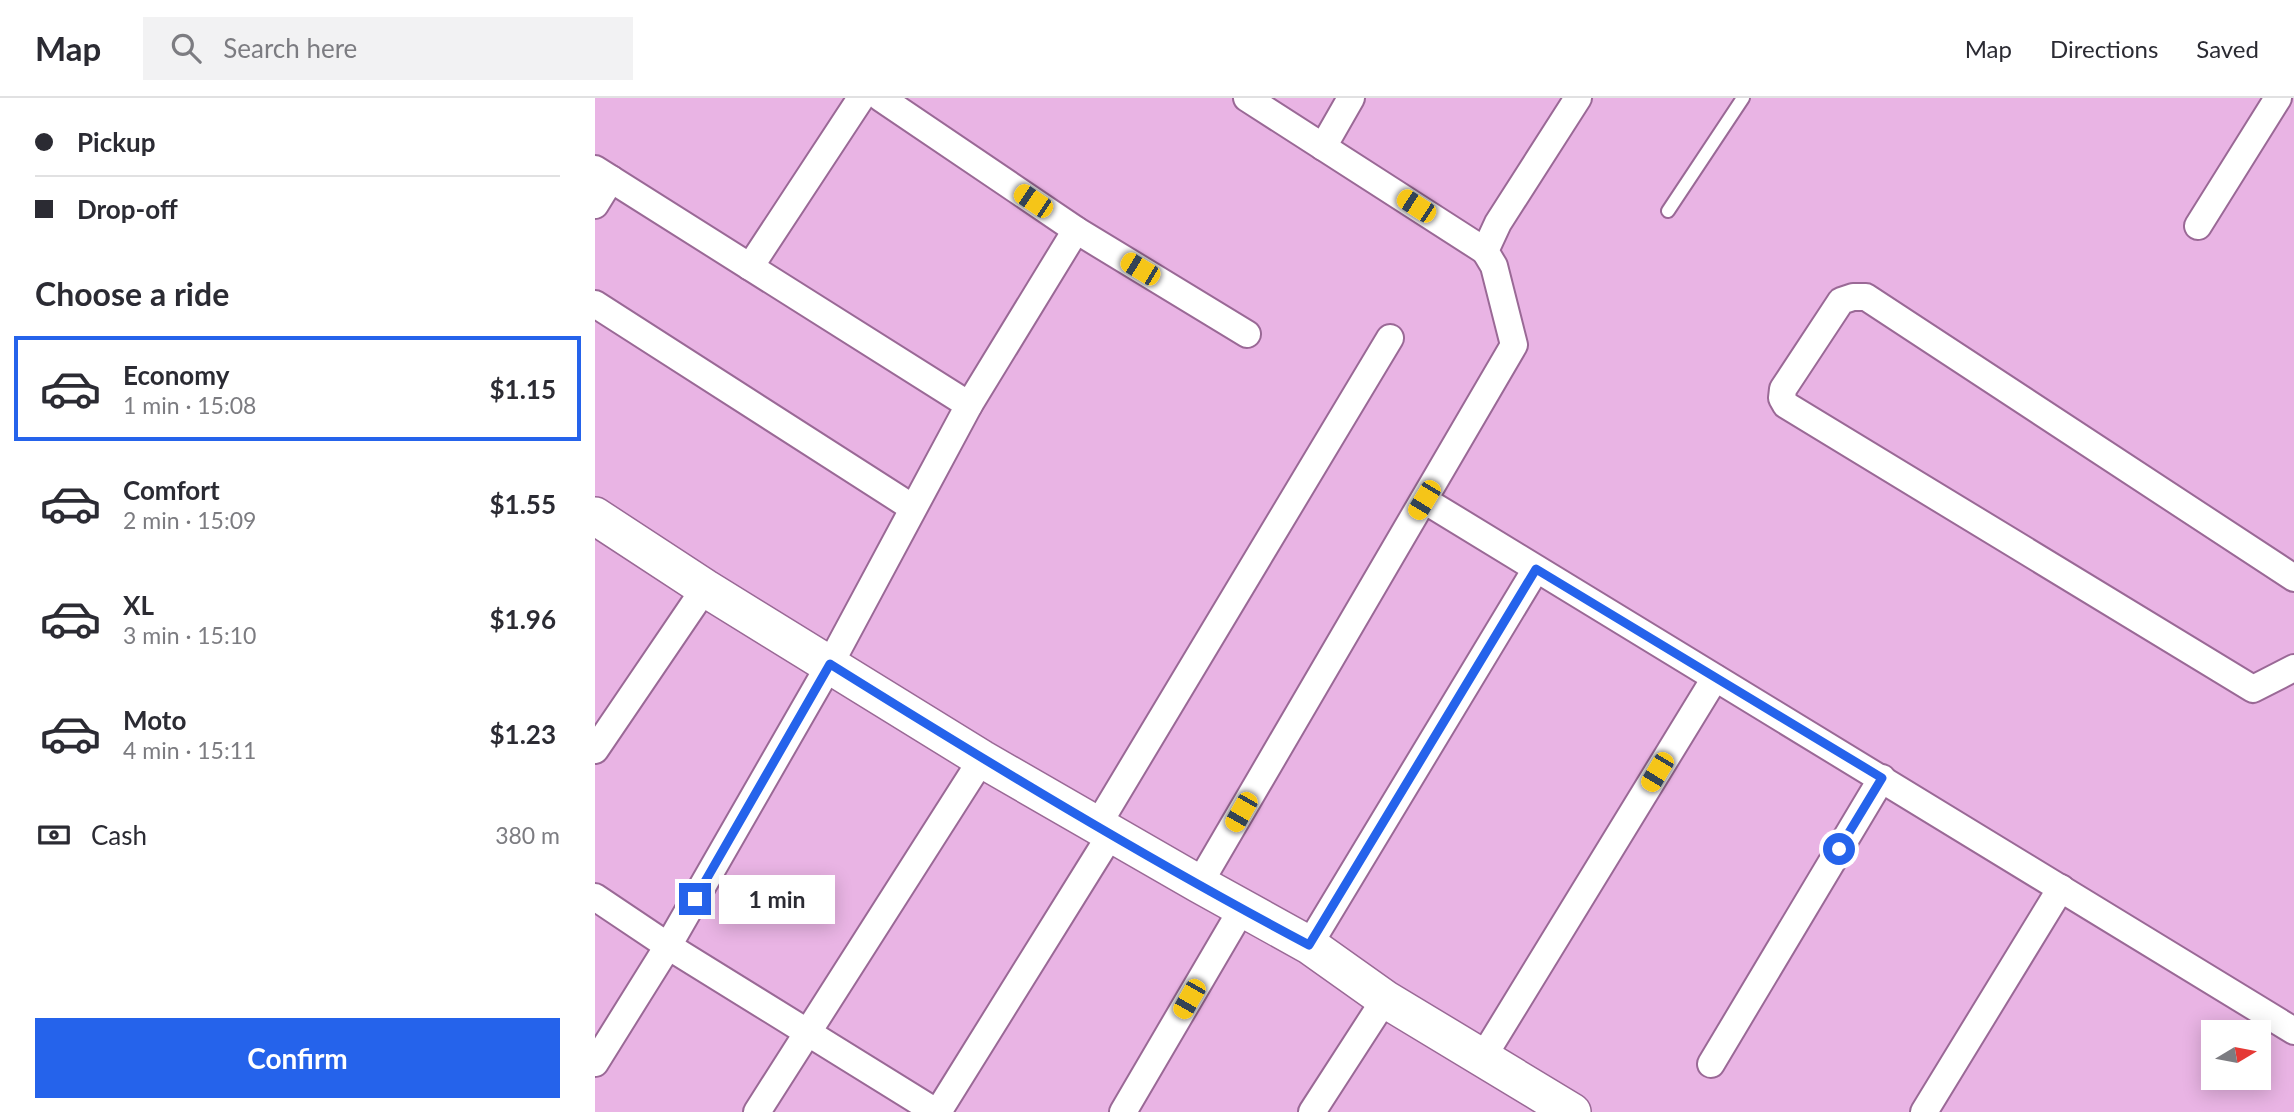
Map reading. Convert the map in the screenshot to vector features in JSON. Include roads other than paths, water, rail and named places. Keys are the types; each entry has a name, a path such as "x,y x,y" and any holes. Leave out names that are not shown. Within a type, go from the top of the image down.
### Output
{"street":[{"path":"750,267 861,98"},
{"path":"881,98 1076,230 1247,334"},
{"path":"1199,884 1514,345 1494,266 1485,251 1247,98"},
{"path":"1323,147 1351,98"},
{"path":"2198,226 2278,98"},
{"path":"1485,251 1565,102"},
{"path":"595,205 603,174 969,405"},
{"path":"595,1063 668,946 830,664 969,405 1076,230"},
{"path":"2294,578 1866,297 1841,300 1783,389 1782,398 1786,405 2253,689 2294,668"},
{"path":"595,303 913,508"},
{"path":"595,897 668,946 937,1112 1390,338"},
{"path":"1424,500 2294,1031"},
{"path":"595,516 982,759 1309,945 1385,999 1573,1112"},
{"path":"1309,945 1536,569"},
{"path":"595,750 705,587"},
{"path":"1483,1057 1715,678"},
{"path":"757,1112 982,759"},
{"path":"1711,1064 1882,778"},
{"path":"1924,1112 2061,888"},
{"path":"1123,1112 1242,909"},
{"path":"1312,1112 1385,999"}],"lane":[{"path":"1668,211 1743,98"}]}
